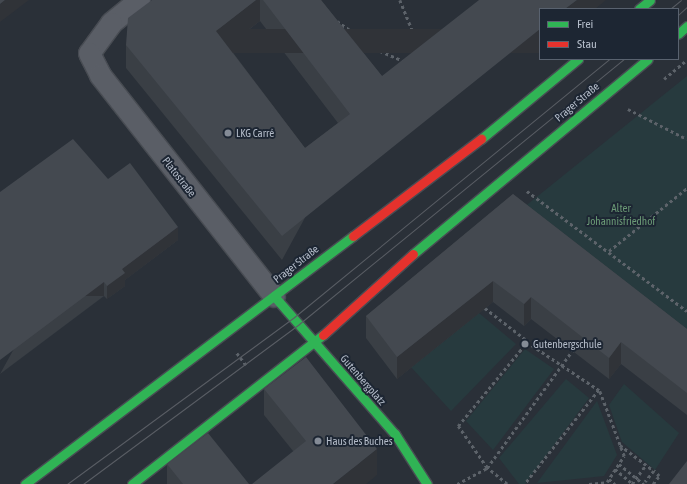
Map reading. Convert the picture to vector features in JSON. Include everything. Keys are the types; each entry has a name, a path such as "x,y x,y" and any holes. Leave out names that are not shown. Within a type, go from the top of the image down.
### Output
{"main road":[{"path":"640,8 650,0"},
{"path":"679,33 687,26"},
{"name":"Prager Straße","path":"25,484 481,139 577,60"},
{"name":"Prager Straße","path":"132,484 315,343 360,298 647,60"},
{"name":"Gutenbergplatz","path":"274,296 395,434 427,484"}],"street":[{"name":"Platostraße","path":"139,0 111,23 89,53 100,75 274,296"}],"path":[{"path":"400,0 421,50 420,56"},
{"path":"329,16 380,51 407,62"},
{"path":"421,50 427,45"},
{"path":"628,109 687,139"},
{"path":"609,251 687,188"},
{"path":"527,191 687,310"},
{"path":"485,308 529,342 563,363 599,390 624,456 609,479 595,484 590,484"},
{"path":"507,484 488,468 458,426 529,342"},
{"path":"234,348 249,369"},
{"path":"457,484 488,468 572,351"},
{"path":"525,484 599,390"},
{"path":"619,444 659,476 653,484"},
{"path":"619,464 644,483 654,472"},
{"path":"615,469 633,484 646,465"},
{"path":"609,479 615,484"}],"green space":[{"name":"Alter Johannisfriedhof","path":"687,76 687,350 513,216"},
{"path":"479,313 516,344 451,411 411,367"},
{"path":"525,349 554,369 493,450 466,421"},
{"path":"566,379 589,398 525,484 519,484 499,458"},
{"path":"624,384 679,433 655,470 622,442 609,405"},
{"path":"597,401 617,455 604,476 537,483"}],"building":[{"name":"LKG Carré","path":"152,0 256,0 216,31 305,148 350,114 263,0 321,0 382,76 479,0 577,0 566,8 539,8 539,30 282,236 126,45 128,18"},
{"path":"73,139 108,179 130,163 178,227 122,269 125,273 107,286 104,282 0,360 0,192"},
{"path":"513,194 687,329 687,393 621,342 609,358 531,297 524,304 493,281 397,357 366,316"},
{"path":"306,357 377,449 333,484 252,484 306,441 264,389"},
{"path":"208,433 249,484 183,484 167,464"},
{"path":"687,461 687,484 669,484"}],"tram line":[{"path":"671,8 681,0"},
{"path":"679,14 687,7"},
{"path":"67,484 293,318 608,60"},
{"path":"83,484 299,324 623,60"}],"traffic: fast":[{"path":"640,8 650,0"},
{"path":"679,33 687,26"},
{"path":"481,139 577,60"},
{"path":"413,254 647,60"},
{"path":"25,484 353,236"},
{"path":"274,296 395,434 427,484"},
{"path":"132,484 323,335"}],"traffic: jam":[{"path":"353,236 481,139"},
{"path":"323,335 413,254"}],"place":[{"name":"LKG Carré","path":"228,133"},
{"name":"Gutenbergschule","path":"525,344"},
{"name":"Haus des Buches","path":"318,441"}]}
